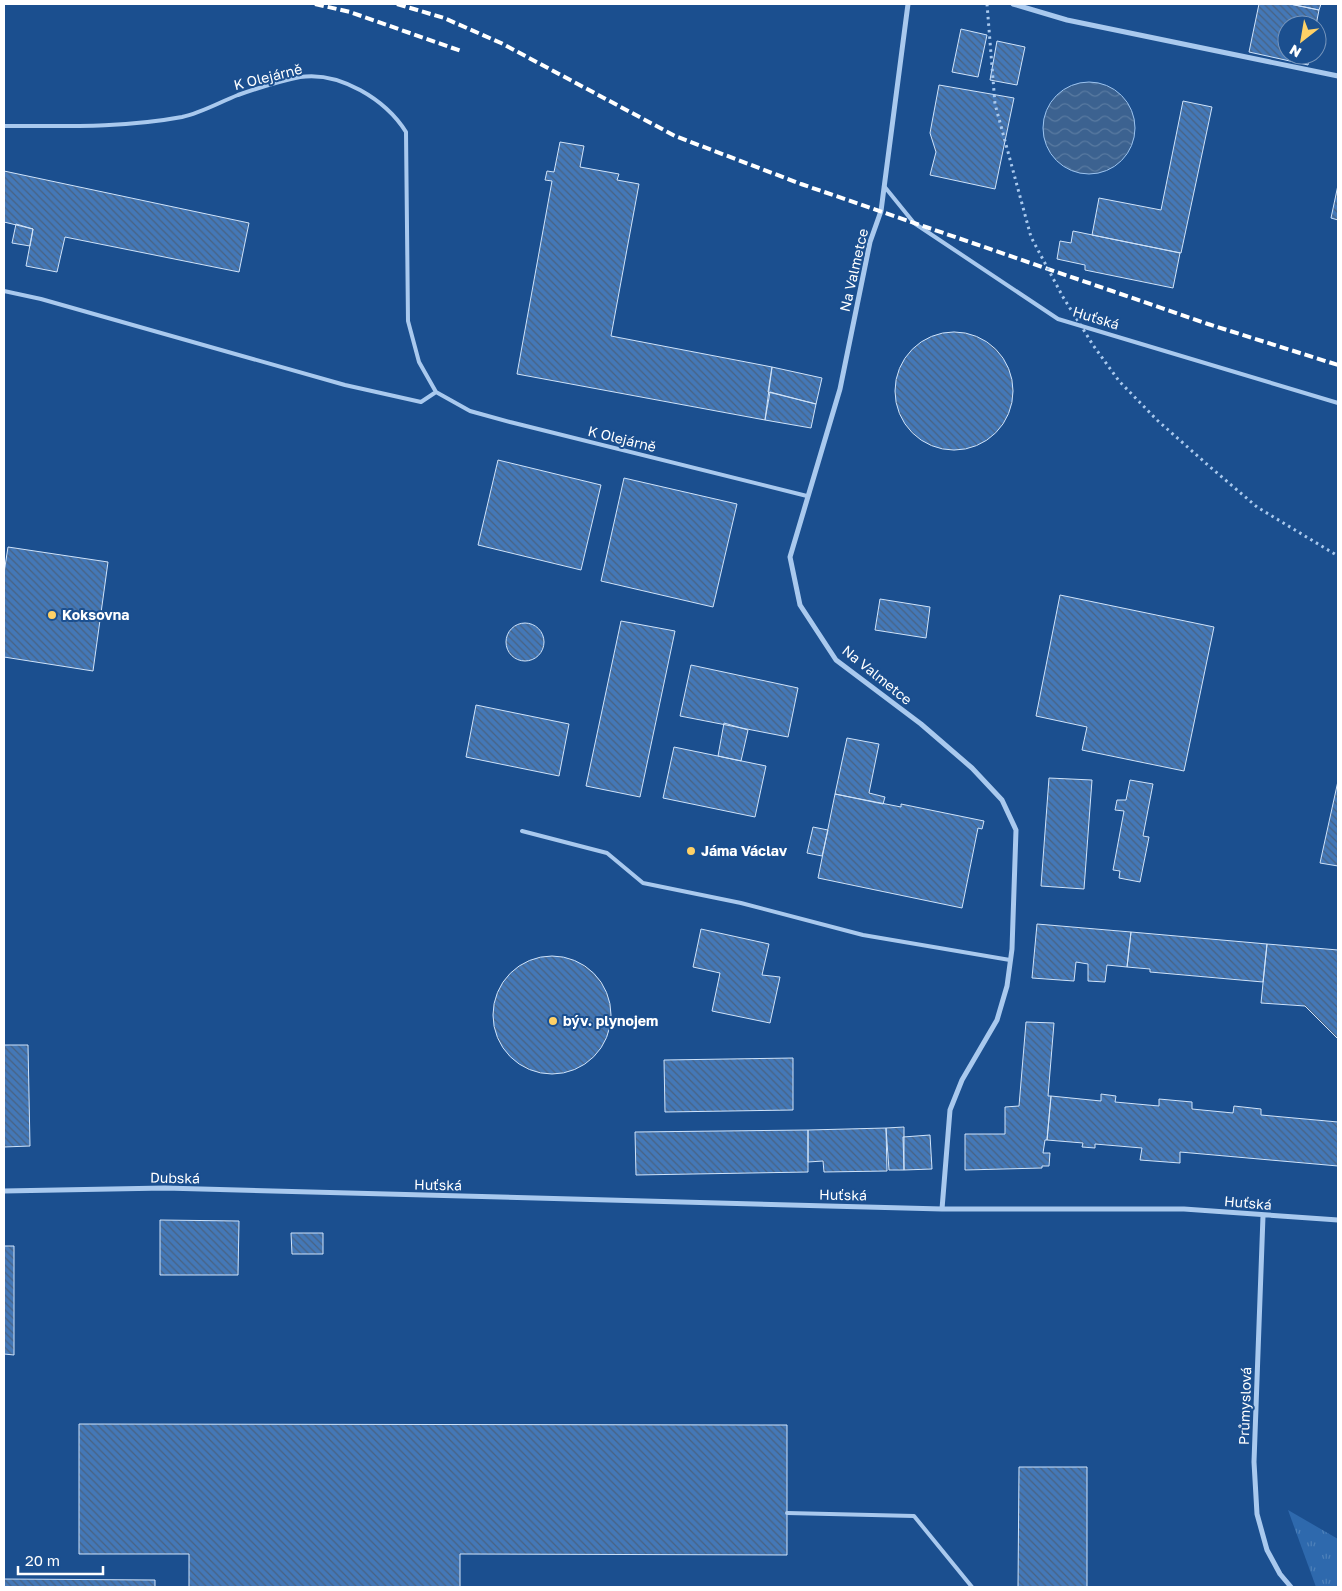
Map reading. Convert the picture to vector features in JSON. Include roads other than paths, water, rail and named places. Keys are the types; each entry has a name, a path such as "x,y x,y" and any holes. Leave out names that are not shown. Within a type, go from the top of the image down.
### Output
{"street":[{"name":"Na Valmetce","path":"908,4 880,211 870,242 840,389 790,557 800,605 836,660 920,724 972,768 1002,800 1016,830 1007,986 997,1020 962,1080 950,1110 942,1209"},
{"path":"1012,4 1067,20 1338,76"},
{"name":"Dubská","path":"4,1191 165,1188 346,1194"},
{"name":"Huťská","path":"346,1194 942,1209 1184,1209 1338,1220"},
{"name":"Průmyslová","path":"1263,1216 1254,1462 1257,1514 1267,1550 1280,1574 1291,1587"}],"lane":[{"name":"K Olejárně","path":"4,126 123,126 184,116 239,95 302,77 325,79 353,86 380,102 395,114 406,132 408,322 418,362 436,392 470,411 807,496"},
{"name":"Huťská","path":"884,186 914,223 1058,319 1338,403"},
{"path":"4,291 42,299 345,385 421,402 436,392"},
{"path":"522,831 607,854 643,883 741,903 863,935 1010,960"},
{"path":"787,1513 914,1516 972,1587"}],"water":[{"path":"1089,82 1098,83 1115,90 1127,102 1134,119 1134,137 1127,154 1115,166 1098,173 1089,174 1080,173 1063,166 1051,154 1044,137 1043,128 1044,119 1051,102 1063,90 1080,83"}],"railway":[{"path":"315,4 350,12 461,51"},
{"path":"397,4 444,18 501,43 675,136 801,184 1208,324 1338,365"}],"place":[{"name":"Koksovna","path":"52,615"},
{"name":"Jáma Václav","path":"691,851"},
{"name":"býv. plynojem","path":"553,1021"}]}
